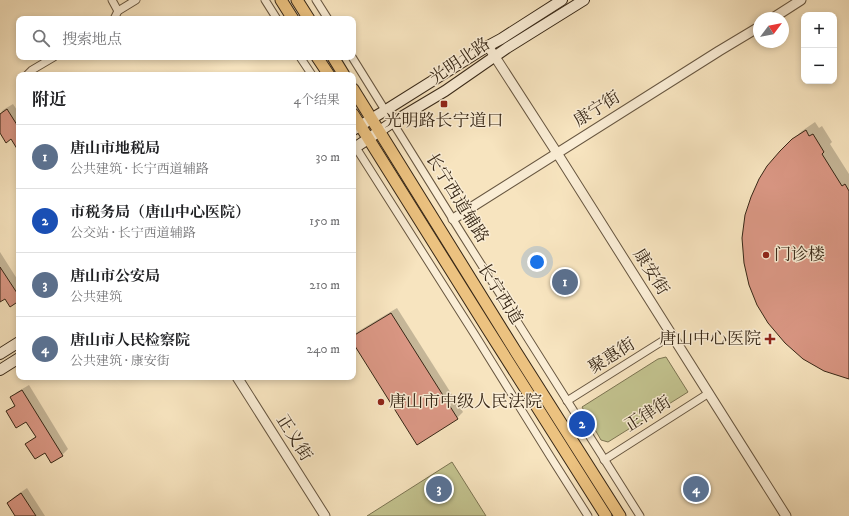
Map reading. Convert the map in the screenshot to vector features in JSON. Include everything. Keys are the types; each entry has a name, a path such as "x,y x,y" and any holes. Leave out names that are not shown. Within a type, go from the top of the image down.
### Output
{"main road":[{"path":"281,0 291,16"},
{"path":"297,0 307,16"},
{"name":"光明北路","path":"357,128 562,0"},
{"name":"光明北路","path":"356,145 369,139 393,122 445,91 507,48 584,0"},
{"path":"319,60 327,72"},
{"path":"335,60 342,72"},
{"name":"长宁西道","path":"356,94 620,516"},
{"name":"长宁西道","path":"357,128 369,139 486,328 606,516"},
{"path":"0,354 16,344"},
{"path":"0,370 16,360"}],"street":[{"path":"112,0 118,11"},
{"path":"116,16 118,11 136,0"},
{"path":"265,0 275,16"},
{"path":"316,0 326,16"},
{"path":"782,12 801,0"},
{"name":"康宁街","path":"453,219 753,31"},
{"name":"康安街","path":"488,46 786,516"},
{"path":"30,72 49,60"},
{"path":"302,60 310,72"},
{"name":"长宁西道辅路","path":"354,60 640,516"},
{"path":"356,149 463,315 588,516"},
{"name":"聚惠街","path":"567,401 672,335"},
{"name":"正义街","path":"239,380 325,516"},
{"name":"正律街","path":"604,460 709,393"}],"green space":[{"path":"666,357 688,392 608,442 601,440 582,407 658,359"},
{"path":"452,462 486,516 367,516"}],"building":[{"path":"7,109 16,123 16,147 11,139 6,143 0,133 0,114"},
{"name":"门诊楼","path":"806,130 809,136 813,134 824,152 822,154 842,186 845,184 849,191 849,379 824,371 803,359 785,343 768,323 757,305 749,285 744,263 742,238 745,215 759,179 767,166 780,151 792,139"},
{"path":"0,267 16,291 16,303 10,307 5,299 0,302"},
{"name":"唐山市中级人民法院","path":"391,313 458,419 417,445 356,348 356,334"},
{"path":"22,390 63,456 51,463 45,453 35,459 25,444 36,437 26,422 16,428 6,411 15,406 10,397"},
{"path":"21,493 36,516 15,516 7,503"}],"place":[{"name":"光明路长宁道口","path":"444,104"},
{"name":"门诊楼","path":"766,255"},
{"name":"唐山市地税局","path":"565,282"},
{"name":"唐山中心医院","path":"770,339"},
{"name":"唐山市中级人民法院","path":"381,402"},
{"name":"市税务局（唐山中心医院）","path":"582,424"},
{"name":"唐山市公安局","path":"439,489"},
{"name":"唐山市人民检察院","path":"696,489"}]}
